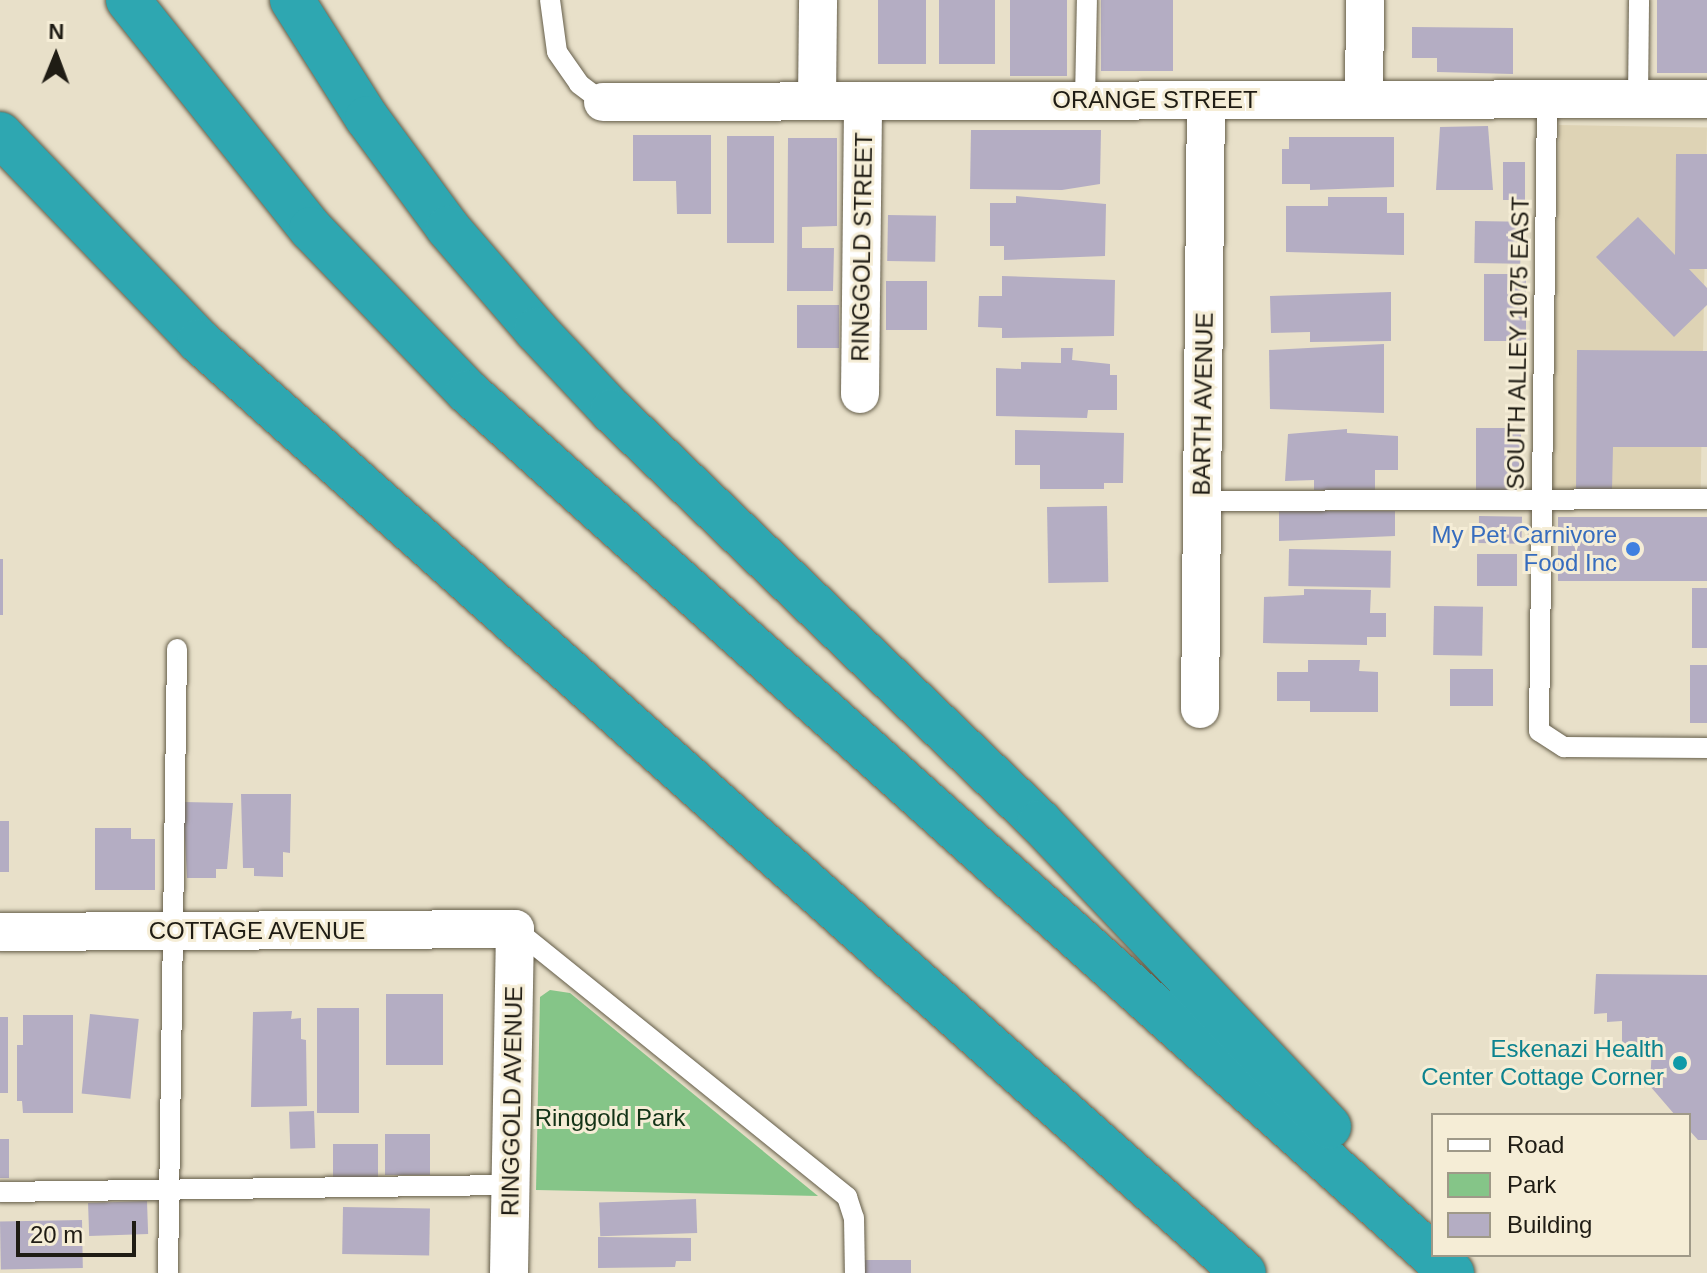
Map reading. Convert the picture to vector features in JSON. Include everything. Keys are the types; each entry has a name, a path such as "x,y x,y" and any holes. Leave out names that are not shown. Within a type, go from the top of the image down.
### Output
{"highway":[{"path":"128,0 311,229 457,382 1431,1254"},
{"path":"292,0 367,118 448,228 536,330 612,411 1040,822 1431,1234"},
{"path":"0,134 97,240 251,388 1244,1273"},
{"path":"0,166 97,240"},
{"path":"1434,1257 1452,1273"},
{"path":"1453,1257 1468,1273"}],"street":[{"path":"817,101 818,0"},
{"path":"1364,100 1365,0"},
{"name":"ORANGE STREET","path":"603,102 1707,99"},
{"name":"BARTH AVENUE","path":"1200,709 1206,100"},
{"name":"RINGGOLD STREET","path":"860,394 863,101"},
{"name":"COTTAGE AVENUE","path":"0,932 515,929"},
{"name":"RINGGOLD AVENUE","path":"509,1273 515,929"}],"lane":[{"path":"550,0 557,52 579,84 603,102"},
{"path":"1085,100 1087,0"},
{"path":"1638,99 1639,0"},
{"name":"SOUTH ALLEY 1075 EAST","path":"1547,100 1539,731 1564,747 1707,748"},
{"path":"1202,501 1542,503 1707,499"},
{"path":"168,1273 170,932 177,649"},
{"path":"515,929 847,1197 854,1218 855,1273"},
{"path":"0,1192 510,1185"}],"shaded area":[{"path":"1559,125 1707,128 1701,493 1553,490"}],"green space":[{"name":"Ringgold Park","path":"550,990 570,993 818,1196 536,1190 540,997"}],"building":[{"path":"878,0 926,0 926,64 878,64"},
{"path":"939,0 995,0 995,64 939,64"},
{"path":"1010,0 1067,0 1067,76 1010,76"},
{"path":"1101,0 1173,0 1173,71 1101,71"},
{"path":"1657,0 1707,0 1707,73 1657,73"},
{"path":"1412,27 1513,28 1513,74 1437,72 1437,58 1412,58"},
{"path":"1488,126 1493,190 1436,190 1440,127"},
{"path":"971,130 1101,130 1100,184 1062,190 970,189"},
{"path":"633,135 711,135 711,214 677,214 676,181 633,181"},
{"path":"727,136 774,136 774,243 727,243"},
{"path":"1289,137 1394,137 1394,187 1310,190 1310,184 1282,184 1282,149 1289,149"},
{"path":"788,138 837,138 837,226 802,227 802,248 834,248 833,291 787,291"},
{"path":"1676,154 1707,154 1707,269 1689,269 1707,288 1707,305 1674,337 1596,257 1638,217 1675,255"},
{"path":"1503,162 1525,162 1525,200 1503,200"},
{"path":"1016,196 1106,204 1105,256 1004,260 1004,246 990,246 990,203 1016,203"},
{"path":"1328,197 1387,197 1387,213 1404,213 1404,255 1286,252 1286,206 1328,206"},
{"path":"888,215 936,216 935,262 887,261"},
{"path":"1475,221 1521,222 1520,264 1474,263"},
{"path":"1484,274 1526,274 1526,341 1484,341"},
{"path":"1002,276 1115,280 1114,336 1002,338 1002,328 978,327 979,296 1002,296"},
{"path":"886,281 927,281 927,330 886,330"},
{"path":"1391,292 1391,341 1310,342 1310,332 1271,333 1270,296"},
{"path":"797,305 839,305 839,348 797,348"},
{"path":"1384,344 1384,413 1270,409 1269,350"},
{"path":"1061,348 1073,348 1072,360 1110,364 1110,375 1117,375 1117,410 1088,410 1087,418 996,416 996,368 1021,369 1021,362 1061,363"},
{"path":"1577,350 1707,351 1707,447 1613,447 1612,490 1576,490"},
{"path":"1476,428 1521,428 1521,491 1476,491"},
{"path":"1347,429 1347,433 1398,436 1398,470 1375,470 1375,490 1314,490 1314,480 1285,481 1288,434"},
{"path":"1015,430 1124,433 1123,483 1104,483 1104,489 1040,489 1040,465 1015,465"},
{"path":"1107,506 1108,582 1048,583 1047,507"},
{"path":"1279,511 1395,511 1395,536 1279,541"},
{"path":"1479,516 1522,517 1522,544 1479,543"},
{"name":"My Pet Carnivore Food Inc","path":"1558,517 1707,517 1707,581 1558,581"},
{"path":"1289,549 1391,551 1390,588 1288,586"},
{"path":"1477,554 1517,554 1517,586 1477,586"},
{"path":"0,559 3,559 3,615 0,615"},
{"path":"1692,588 1707,588 1707,648 1692,648"},
{"path":"1304,589 1371,590 1370,613 1386,613 1386,637 1367,637 1367,645 1263,643 1264,597 1304,595"},
{"path":"1434,606 1483,607 1482,656 1433,655"},
{"path":"1308,660 1360,660 1359,671 1378,672 1378,712 1310,712 1310,701 1277,701 1277,672 1308,672"},
{"path":"1690,665 1707,665 1707,723 1690,723"},
{"path":"1450,669 1493,669 1493,706 1450,706"},
{"path":"241,794 291,794 290,853 283,852 283,877 254,876 254,868 243,868"},
{"path":"183,802 233,803 227,869 216,869 216,878 187,878"},
{"path":"0,821 9,821 9,872 0,872"},
{"path":"95,828 131,828 131,839 155,839 155,890 95,890"},
{"name":"Eskenazi Health Center Cottage Corner","path":"1596,974 1707,975 1707,1140 1698,1140 1691,1132 1691,1113 1673,1113 1650,1086 1652,1046 1622,1044 1622,1021 1607,1022 1607,1013 1594,1014"},
{"path":"386,994 443,994 443,1065 386,1065"},
{"path":"317,1008 359,1008 359,1113 317,1113"},
{"path":"292,1011 291,1019 301,1018 301,1039 306,1040 307,1106 251,1107 253,1012"},
{"path":"90,1014 139,1019 130,1099 82,1094"},
{"path":"23,1015 73,1015 73,1113 23,1113 22,1101 17,1101 17,1045 23,1045"},
{"path":"0,1017 8,1017 8,1093 0,1093"},
{"path":"314,1111 315,1148 290,1149 289,1112"},
{"path":"385,1134 430,1134 430,1175 385,1175"},
{"path":"0,1139 9,1139 9,1178 0,1178"},
{"path":"333,1144 378,1144 378,1182 333,1182"},
{"path":"696,1199 697,1233 600,1236 599,1202"},
{"path":"147,1201 148,1234 89,1236 88,1203"},
{"path":"343,1207 430,1209 429,1256 342,1254"},
{"path":"82,1220 83,1268 1,1269 0,1221"},
{"path":"598,1237 691,1238 691,1261 676,1261 675,1267 598,1268"},
{"path":"864,1260 911,1260 911,1273 864,1273"}],"place":[{"name":"My Pet Carnivore Food Inc","path":"1633,549"},
{"name":"Eskenazi Health Center Cottage Corner","path":"1680,1063"}]}
